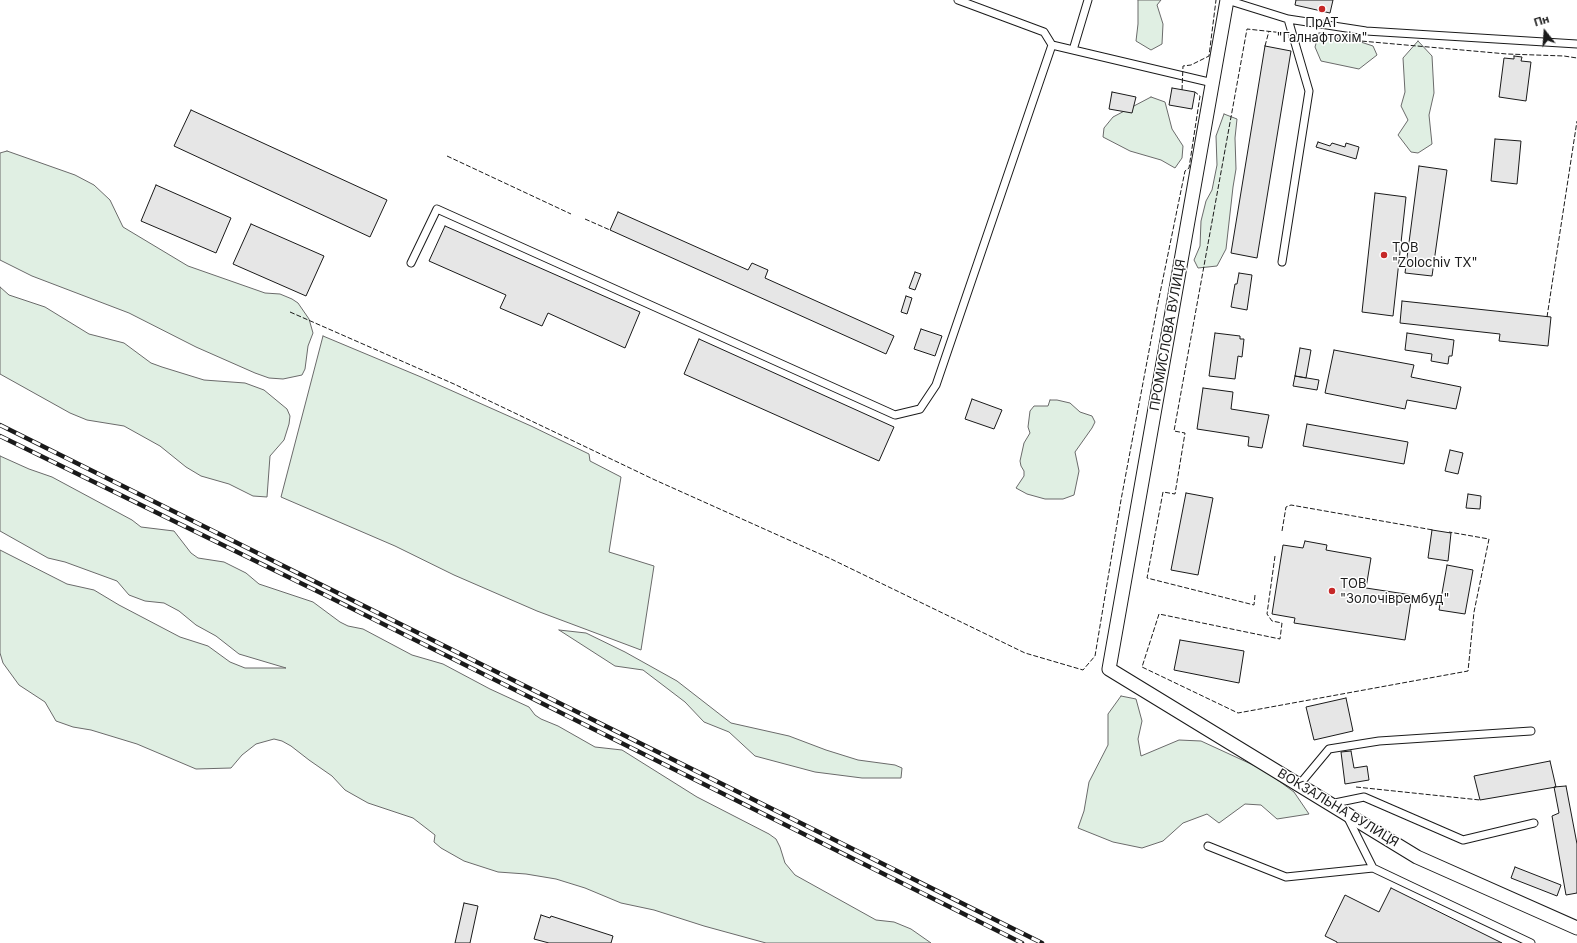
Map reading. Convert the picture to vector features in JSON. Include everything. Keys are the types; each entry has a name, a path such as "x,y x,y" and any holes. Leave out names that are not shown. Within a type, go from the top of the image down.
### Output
{"street":[{"name":"ПРОМИСЛОВА ВУЛИЦЯ","path":"1109,669 1227,0"},
{"name":"ВОКЗАЛЬНА ВУЛИЦЯ","path":"1109,669 1417,856 1577,928"}],"lane":[{"path":"958,0 1044,32 1052,45 1213,83"},
{"path":"1073,50 1088,0"},
{"path":"1227,0 1288,19 1366,31 1577,44"},
{"path":"1282,262 1309,90 1288,19"},
{"path":"411,263 437,209 895,415 920,409 936,385 1052,45"},
{"path":"1299,785 1329,749 1379,741 1532,731"},
{"path":"1330,804 1364,797 1463,840 1534,823"},
{"path":"1346,813 1373,868"},
{"path":"1208,846 1286,877 1373,868 1531,943"}],"green space":[{"path":"1138,0 1161,0 1157,5 1163,24 1162,44 1151,50 1136,41"},
{"path":"1319,33 1336,34 1373,46 1377,55 1359,69 1321,61 1315,47"},
{"path":"1418,41 1432,56 1434,93 1429,115 1432,144 1418,153 1411,152 1398,135 1408,120 1401,106 1405,92 1403,58"},
{"path":"1151,97 1165,102 1172,129 1183,146 1182,158 1175,168 1161,160 1130,151 1103,137 1104,128 1113,117"},
{"path":"1224,114 1237,119 1235,138 1236,169 1226,249 1217,266 1198,268 1194,260 1200,246 1201,221 1206,201 1212,190 1217,165 1216,136"},
{"path":"7,151 75,175 94,185 110,200 123,227 188,266 265,293 280,294 298,303 309,319 313,333 308,346 305,369 302,375 283,379 269,378 255,373 196,347 129,313 32,276 0,260 0,153"},
{"path":"0,287 9,295 45,307 89,334 124,343 151,363 204,380 245,383 264,390 287,409 290,416 284,440 270,456 267,497 253,496 229,484 201,476 186,467 160,446 124,426 87,420 70,413 0,374"},
{"path":"323,336 421,377 531,426 589,454 590,461 621,477 609,552 654,566 641,650 537,611 454,575 395,546 281,497"},
{"path":"1050,400 1070,403 1080,412 1092,416 1095,422 1075,452 1079,471 1074,495 1063,499 1045,499 1027,494 1016,488 1024,476 1024,471 1020,461 1024,443 1030,433 1028,427 1030,411 1034,406 1048,406"},
{"path":"0,456 52,477 132,520 141,527 174,531 191,553 198,558 224,562 246,573 259,584 313,602 340,622 348,626 363,629 412,655 443,664 490,689 529,707 535,715 541,719 558,726 595,747 622,750 697,797 776,839 785,863 795,875 876,920 894,922 911,929 931,943 766,943 704,926 654,910 621,903 585,888 556,879 526,874 498,872 464,861 441,848 434,842 435,835 413,818 368,803 345,790 332,776 282,741 274,739 256,744 242,755 231,768 196,769 137,744 56,721 45,702 19,685 3,663 0,653 0,550 67,584 94,590 180,637 208,646 230,662 245,668 286,668 239,654 216,636 196,625 179,611 164,603 145,601 129,595 117,581 65,562 48,558 0,531"},
{"path":"559,630 586,633 625,652 677,681 731,723 789,736 858,760 895,765 902,768 901,778 862,778 815,772 755,756 729,732 704,722 685,702 643,670 615,666"},
{"path":"1121,696 1136,699 1142,721 1138,739 1141,756 1179,740 1201,741 1264,770 1294,792 1309,814 1277,819 1261,805 1245,804 1219,823 1207,814 1183,823 1163,841 1142,848 1113,842 1078,828 1084,811 1089,782 1108,745 1108,714"}],"building":[{"name":"ПрАТ \"Галнафтохім\"","path":"1296,0 1333,0 1330,13 1295,5"},
{"path":"1265,46 1291,51 1257,258 1231,253"},
{"path":"1514,56 1522,57 1521,61 1531,62 1526,101 1499,97 1504,58 1514,59"},
{"path":"1172,88 1195,92 1192,109 1169,105"},
{"path":"1112,92 1136,97 1132,113 1109,109"},
{"path":"191,110 387,200 370,237 174,146"},
{"path":"1495,139 1521,141 1517,184 1491,181"},
{"path":"1318,142 1330,146 1332,143 1345,147 1346,143 1359,147 1356,159 1316,147"},
{"path":"1419,166 1447,170 1432,276 1405,273"},
{"path":"156,185 231,218 216,253 141,221"},
{"name":"ТОВ \"Zolochiv TX\"","path":"1375,193 1406,197 1393,316 1362,312"},
{"path":"618,212 748,270 752,263 768,270 765,278 894,336 886,354 610,230"},
{"path":"251,224 324,256 306,296 233,264"},
{"path":"445,226 640,312 625,348 548,313 542,326 500,308 506,295 429,261"},
{"path":"915,272 921,274 915,290 909,288"},
{"path":"1239,273 1252,275 1247,310 1231,307 1235,284 1237,284"},
{"path":"906,296 912,298 907,314 901,312"},
{"path":"1402,301 1551,317 1548,346 1499,341 1500,334 1400,323"},
{"path":"921,329 942,336 935,356 914,349"},
{"path":"1215,333 1240,336 1240,339 1244,339 1242,357 1238,356 1235,379 1209,376"},
{"path":"1407,333 1454,340 1452,356 1449,356 1448,364 1431,361 1432,354 1405,350"},
{"path":"699,339 894,427 879,461 684,374"},
{"path":"1300,348 1311,350 1306,378 1295,376"},
{"path":"1334,350 1414,365 1411,377 1461,387 1456,409 1407,400 1405,409 1325,393"},
{"path":"1295,376 1319,380 1317,390 1293,386"},
{"path":"1203,388 1233,392 1231,409 1269,415 1262,448 1248,446 1249,437 1197,429"},
{"path":"972,399 1002,410 994,429 965,419"},
{"path":"1307,424 1408,442 1404,464 1303,446"},
{"path":"1450,450 1463,453 1458,474 1445,471"},
{"path":"1186,493 1213,498 1198,575 1171,570"},
{"path":"1468,494 1481,496 1480,509 1466,508"},
{"path":"1432,530 1451,533 1448,561 1428,558"},
{"name":"ТОВ \"Золочіврембуд\"","path":"1305,541 1327,545 1326,550 1371,558 1366,588 1412,595 1405,640 1294,623 1295,618 1272,614 1283,545 1303,548"},
{"path":"1447,565 1473,570 1465,614 1439,610"},
{"path":"1180,640 1244,651 1239,683 1174,670"},
{"path":"1346,698 1353,731 1314,740 1306,707"},
{"path":"1351,751 1354,768 1367,766 1369,780 1345,784 1341,752"},
{"path":"1550,761 1556,787 1480,800 1474,776"},
{"path":"1566,786 1577,844 1577,893 1566,895 1552,816 1559,813 1554,787"},
{"path":"1515,867 1561,885 1557,896 1511,878"},
{"path":"1391,888 1502,943 1337,943 1325,936 1345,895 1379,912"},
{"path":"464,903 478,906 470,943 455,943"},
{"path":"541,915 550,918 551,916 613,936 611,943 549,943 534,939"}],"railway":[{"path":"0,425 1042,943"},
{"path":"0,436 323,594 1022,943"}],"fence":[{"path":"1182,90 1183,66 1191,65 1209,56 1216,0"},
{"path":"1255,595 1254,605 1147,578 1163,492 1175,494 1185,433 1174,431 1247,29 1284,33"},
{"path":"1265,46 1269,31"},
{"path":"1327,38 1507,54 1564,56 1577,58"},
{"path":"290,312 454,384 655,480 829,558 1025,653 1083,670 1095,656 1121,500 1158,303 1185,171 1189,168 1200,96 1195,92"},
{"path":"1547,317 1577,121"},
{"path":"447,156 571,214"},
{"path":"585,219 610,230"},
{"path":"1282,531 1286,507 1291,505 1433,530"},
{"path":"1275,556 1267,614 1272,621 1282,623 1280,639 1159,614 1142,667 1238,713 1468,671 1474,612 1489,539 1449,532"},
{"path":"1356,787 1480,800"}],"place":[{"name":"ПрАТ \"Галнафтохім\"","path":"1322,9"},
{"name":"ТОВ \"Zolochiv TX\"","path":"1384,255"},
{"name":"ТОВ \"Золочіврембуд\"","path":"1332,591"}]}
